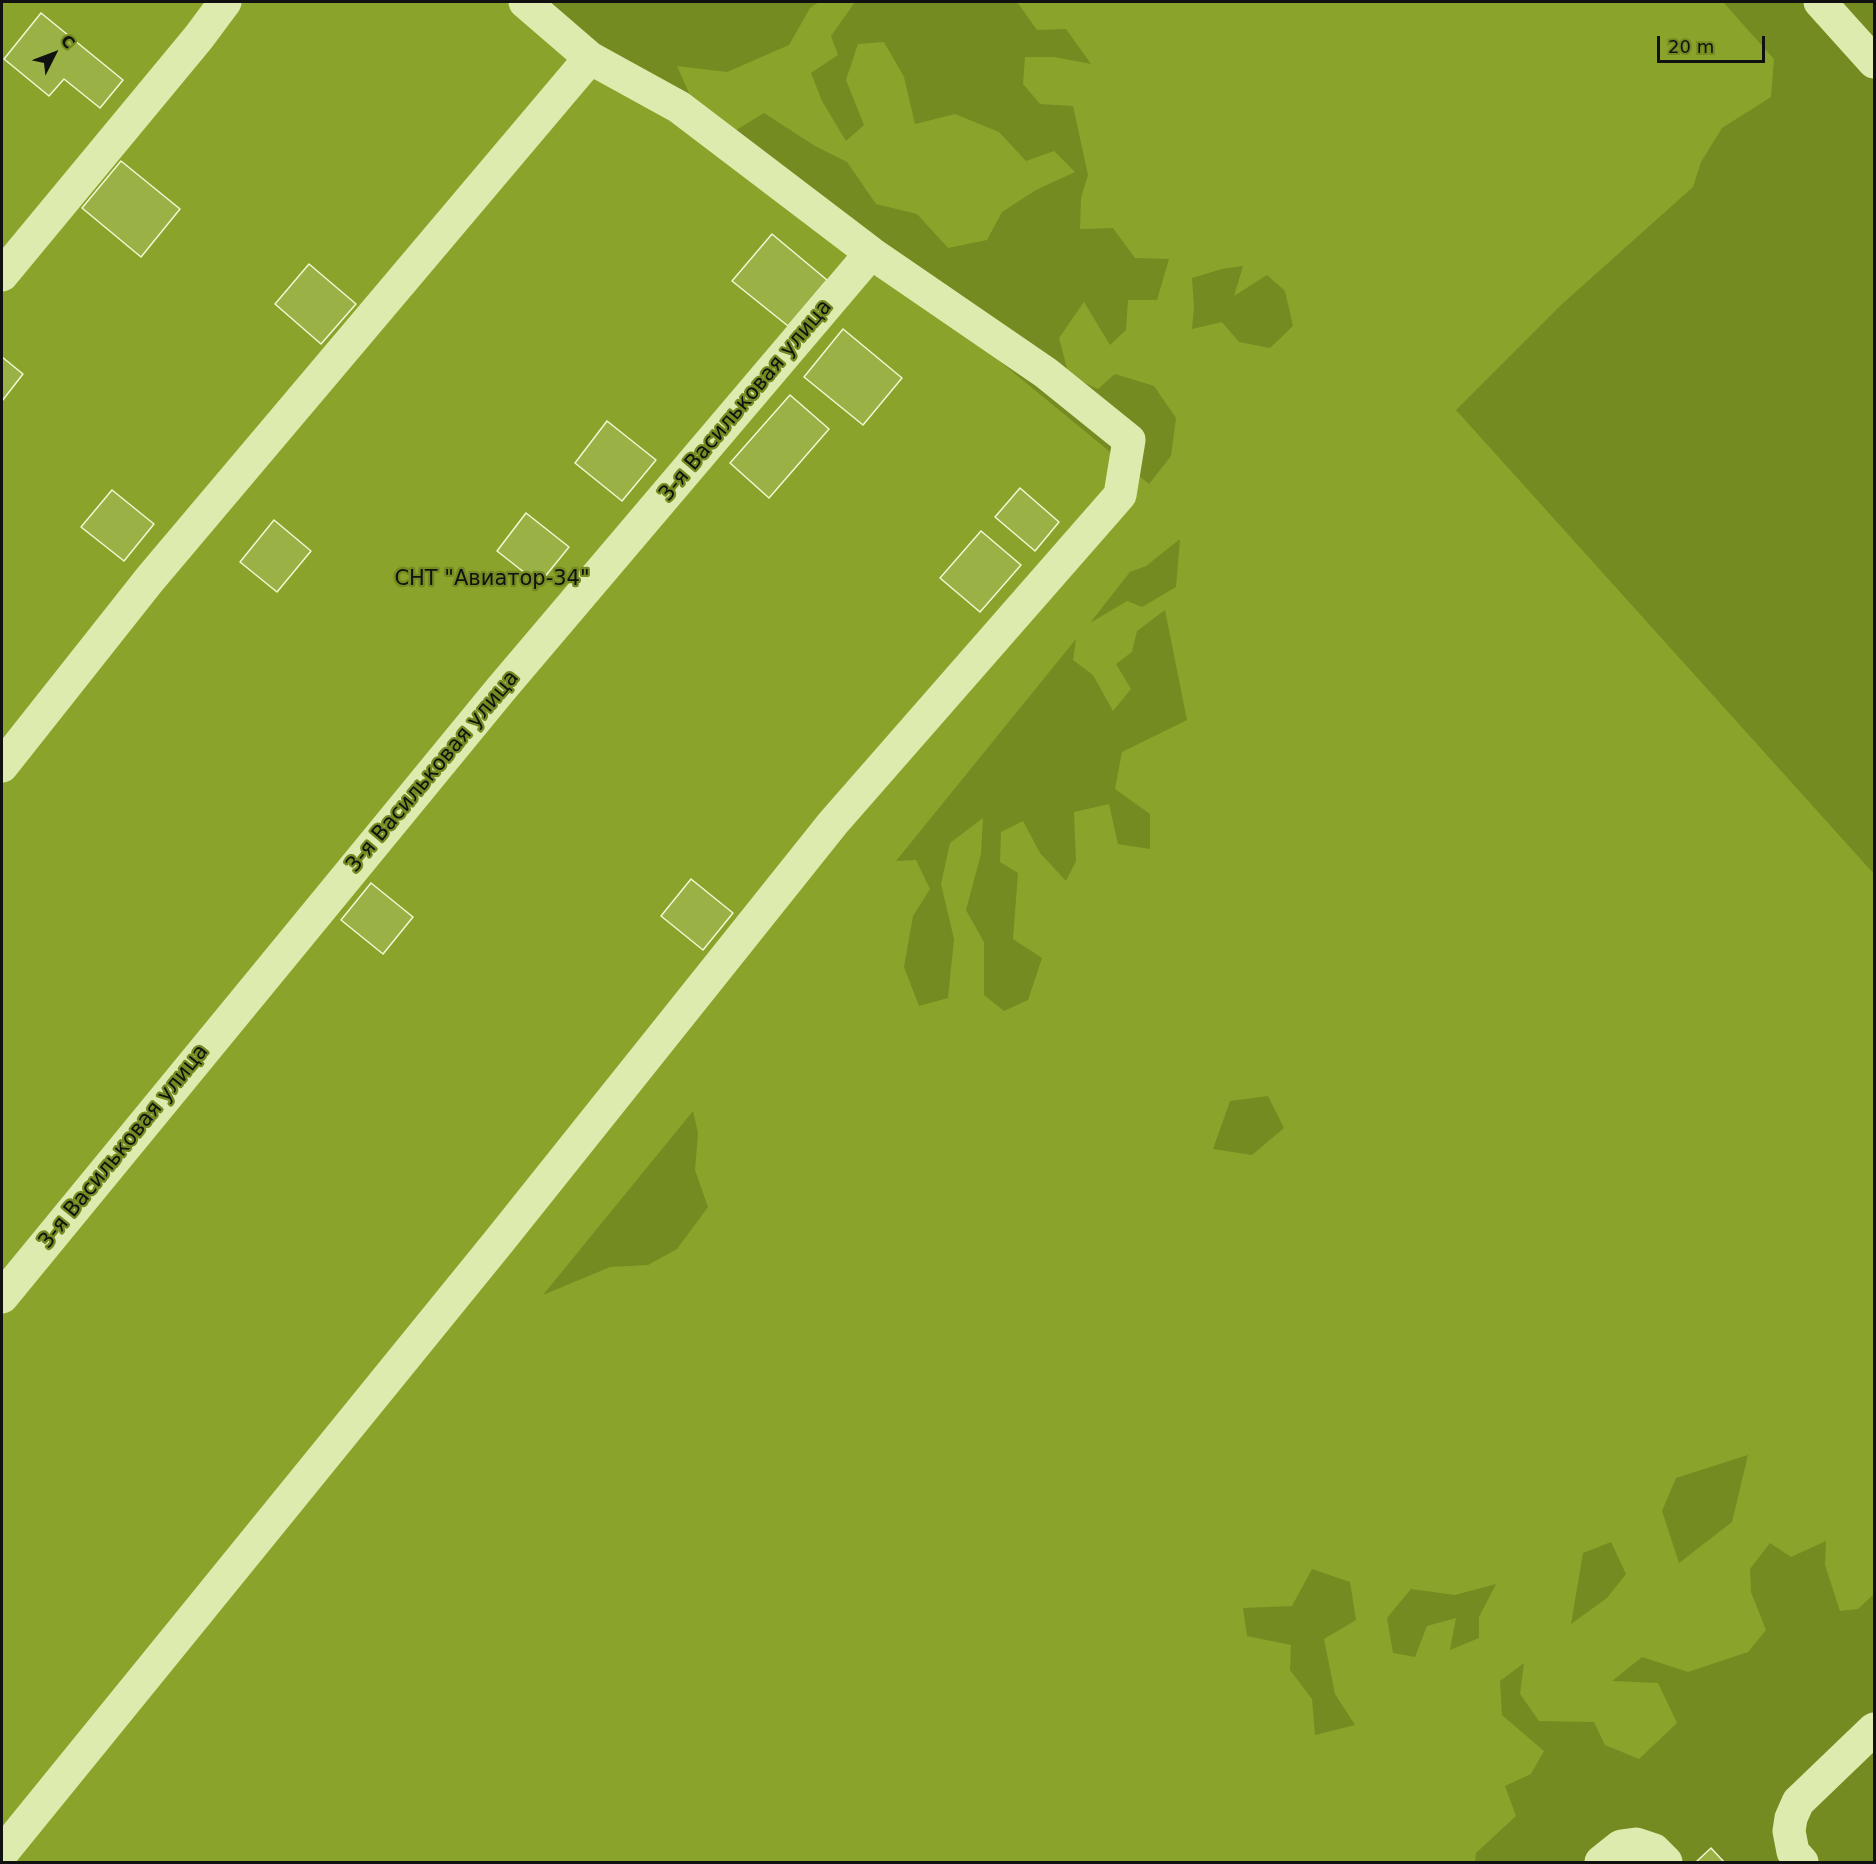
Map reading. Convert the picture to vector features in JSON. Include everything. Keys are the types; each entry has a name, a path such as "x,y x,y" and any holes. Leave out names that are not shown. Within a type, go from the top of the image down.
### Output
{"street":[{"path":"2,275 199,37 225,2"},
{"path":"2,1853 500,1240 833,823 1120,495 1129,440 1046,373 871,254 679,106 590,58 525,2"},
{"path":"1820,2 1875,62"},
{"path":"2,766 150,579 590,58"},
{"name":"3-я Васильковая улица","path":"2,1297 501,689 871,254"},
{"path":"1802,1863 1793,1852 1789,1831 1791,1818 1798,1802 1875,1729"},
{"path":"1601,1863 1621,1846 1636,1844 1654,1850 1666,1863"}],"green space":[{"name":"СНТ \"Авиатор-34\"","path":"2,2 537,2 612,63 658,80 1149,484 1171,456 1176,418 1154,386 1115,374 1098,389 1069,376 1059,338 1084,302 1110,345 1126,330 1128,300 1157,300 1169,259 1135,258 1113,228 1080,229 1081,198 1088,175 1073,106 1040,104 1023,84 1025,57 1054,57 1091,64 1066,29 1037,30 1017,2 1723,2 1774,59 1771,97 1722,128 1701,162 1693,187 1561,305 1456,410 1874,874 1874,1594 1858,1609 1840,1611 1825,1565 1826,1541 1791,1557 1770,1543 1750,1569 1751,1592 1766,1630 1748,1652 1688,1672 1642,1657 1612,1681 1658,1683 1677,1723 1639,1759 1605,1745 1594,1722 1539,1721 1520,1694 1524,1663 1500,1681 1502,1715 1544,1751 1531,1774 1505,1786 1516,1816 1476,1853 1475,1862 2,1862","holes":["1243,266 1234,296 1267,275 1285,291 1293,326 1270,348 1239,342 1222,322 1192,329 1194,307 1192,278 1222,269","1180,539 1176,587 1142,607 1127,601 1090,623 1130,572 1146,566","1165,610 1187,720 1122,752 1115,789 1150,814 1150,849 1118,844 1109,804 1074,812 1076,861 1066,881 1040,853 1023,821 1001,832 1000,862 1018,873 1013,939 1042,958 1028,1000 1004,1011 984,995 984,942 966,910 981,854 983,818 950,843 941,884 954,939 948,998 919,1006 904,967 913,916 930,889 916,860 896,861 1076,639 1073,660 1093,675 1113,711 1131,689 1116,664 1132,652 1137,631","1268,1096 1284,1128 1252,1155 1213,1149 1230,1101","693,1111 698,1133 695,1170 708,1207 677,1249 648,1265 610,1267 543,1295","1748,1455 1732,1522 1679,1563 1662,1511 1676,1478","1611,1542 1626,1574 1607,1598 1571,1624 1583,1553","1312,1569 1350,1582 1356,1620 1324,1639 1335,1694 1355,1725 1315,1735 1312,1699 1290,1670 1291,1645 1247,1636 1243,1608 1292,1606","1496,1584 1479,1617 1479,1638 1450,1650 1456,1618 1427,1626 1415,1657 1393,1653 1387,1618 1411,1589 1455,1595"]},
{"path":"819,2 855,2 831,36 838,55 811,73 822,101 846,141 864,125 846,80 858,44 884,42 904,77 915,124 955,114 999,132 1026,161 1054,151 1075,172 1036,190 1002,212 987,240 948,248 917,214 876,204 847,162 815,146 764,113 733,132 696,109 677,66 727,72 789,45 810,8"}],"building":[{"path":"41,13 123,80 100,108 64,79 49,96 4,59"},
{"path":"121,161 180,209 141,257 82,208"},
{"path":"772,234 827,280 788,326 732,281"},
{"path":"309,264 356,304 321,344 275,304"},
{"path":"843,329 902,378 863,425 804,377"},
{"path":"2,357 23,374 2,401"},
{"path":"790,395 829,429 769,498 730,463"},
{"path":"607,421 656,460 622,501 575,463"},
{"path":"1020,488 1059,522 1035,551 995,517"},
{"path":"112,490 154,524 124,561 81,527"},
{"path":"526,513 569,547 539,584 497,551"},
{"path":"274,520 311,551 277,592 240,562"},
{"path":"981,531 1021,565 980,612 940,578"},
{"path":"691,879 733,913 703,950 661,916"},
{"path":"371,883 413,917 383,954 341,920"},
{"path":"1711,1848 1724,1862 1696,1862"}]}
